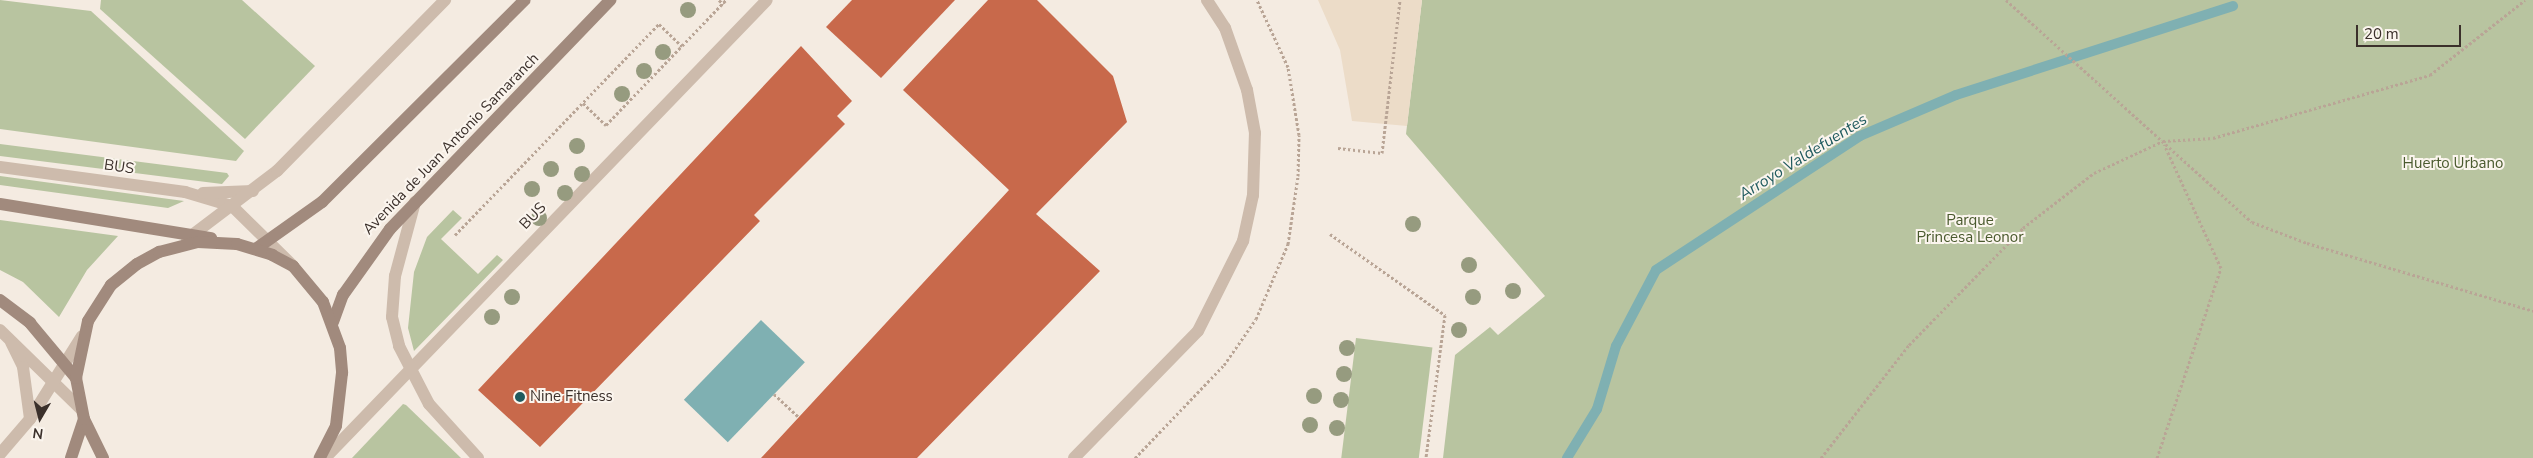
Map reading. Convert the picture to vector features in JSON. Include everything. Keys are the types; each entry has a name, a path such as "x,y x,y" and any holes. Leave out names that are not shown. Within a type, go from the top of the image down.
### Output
{"main road":[{"path":"257,248 271,240 322,202 525,0"},
{"name":"Avenida de Juan Antonio Samaranch","path":"333,322 343,295 368,255 415,202 610,0"},
{"path":"0,204 196,234 257,248 293,266 324,302 333,322 340,348 341,399 331,439 320,458"},
{"path":"103,458 82,414 76,378 82,336 111,285 137,264 179,245 225,242"},
{"path":"0,300 30,323 66,363 76,378"},
{"path":"71,458 82,414"}],"street":[{"path":"179,245 252,191 445,0"},
{"name":"BUS","path":"325,458 411,372 767,0"},
{"path":"1074,458 1198,331 1243,241 1253,195 1255,133 1247,90 1225,28 1207,0"},
{"name":"BUS","path":"0,167 185,192 232,206 271,240 293,266"},
{"path":"185,192 252,191"},
{"path":"415,202 395,276 392,317 411,372 429,404 478,458"},
{"path":"4,333 55,380 82,414"},
{"path":"4,333 23,367 30,419"},
{"path":"0,454 30,419 82,336"}],"path":[{"path":"719,0 723,4"},
{"path":"582,103 606,125 726,0"},
{"path":"1338,148 1382,153 1400,0"},
{"path":"1821,458 1909,345 2023,228 2094,173 2163,141 2213,138 2430,74 2525,0"},
{"path":"2007,1 2252,222 2308,243 2533,311"},
{"path":"455,235 659,24 682,46"},
{"path":"2157,458 2221,268 2163,141"},
{"path":"1330,234 1445,315 1426,458"},
{"path":"1135,458 1224,365"},
{"path":"774,394 799,417"}],"green space":[{"path":"0,0 91,11 244,151 236,161 0,129"},
{"path":"101,0 242,0 315,66 245,139 100,9"},
{"name":"Parque Princesa Leonor","path":"1422,0 2533,0 2533,458 1443,458 1455,355 1490,327 1498,335 1545,296 1406,134"},
{"path":"0,144 227,173 229,176 222,184 0,156"},
{"path":"0,176 184,201 168,208 0,185"},
{"path":"453,210 462,218 441,239 478,274 497,255 503,260 414,351 408,328 414,272 427,237"},
{"path":"0,220 118,236 87,270 59,317 23,282 0,270"},
{"path":"1356,338 1432,347 1419,458 1341,458"},
{"path":"403,404 406,405 461,458 352,458"}],"shaded area":[{"path":"1318,0 1422,0 1407,126 1352,121 1340,50"}],"water":[{"path":"761,320 805,362 728,442 684,400"}],"building":[{"path":"852,0 955,0 881,78 826,27"},
{"path":"988,0 1037,0 1113,76 1127,122 1036,214 1100,271 917,458 761,458 1009,190 903,90"},
{"path":"801,46 852,101 837,116 845,124 754,215 760,221 540,447 478,390"}],"waterway":[{"name":"Arroyo Valdefuentes","path":"1567,458 1597,409 1616,346 1656,270 1860,136 1956,95 2233,6"}],"place":[{"name":"Nine Fitness","path":"520,397"}],"park label":[{"name":"Huerto Urbano","path":"2453,164"}]}
